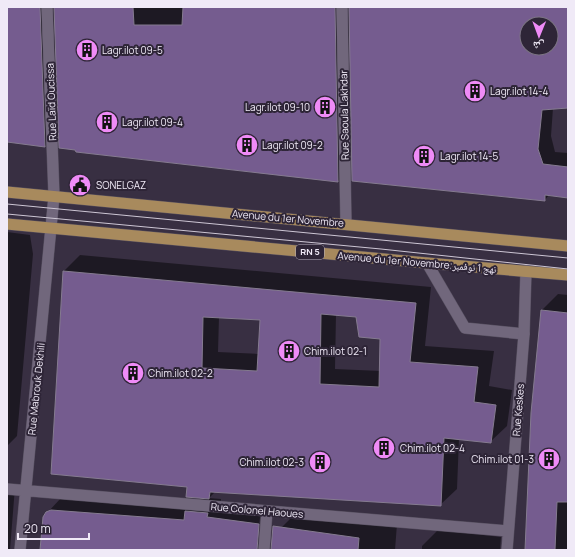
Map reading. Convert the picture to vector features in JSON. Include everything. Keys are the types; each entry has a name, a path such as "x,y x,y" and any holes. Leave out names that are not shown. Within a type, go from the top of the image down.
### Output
{"main road":[{"name":"Avenue du 1er Novembre","path":"7,192 568,246"},
{"name":"RN 5","path":"7,224 52,228"},
{"name":"Avenue du 1er Novembre;نهج 1 نوفمبر","path":"52,228 428,264 568,275"}],"street":[{"name":"Rue Laïd Oucissa","path":"47,7 54,196 52,228"},
{"name":"Rue Saoula Lakhdar","path":"342,7 346,224"},
{"name":"Rue Mabrouk Dekhili","path":"20,550 52,228"},
{"path":"428,264 465,328 524,334"},
{"name":"Rue Keskes","path":"506,550 524,334 526,271"},
{"name":"Rue Colonel Haoues","path":"7,489 508,531"},
{"path":"264,550 267,511"}],"building":[{"path":"7,7 40,7 45,147 7,142"},
{"path":"54,7 133,7 134,25 182,25 183,7 335,7 338,182 76,152 75,150 59,148"},
{"path":"349,7 568,7 568,108 542,110 538,149 543,164 568,167 568,198 545,195 545,201 352,181"},
{"path":"63,271 416,303 410,362 478,367 474,402 496,405 491,443 444,438 441,506 210,492 209,499 186,497 187,487 51,474","holes":["321,314 356,317 359,337 380,339 379,387 320,384","203,317 260,320 257,371 202,368"]},
{"path":"541,310 568,313 568,502 557,502 555,550 525,550 531,413"},
{"path":"51,510 184,520 185,511 208,513 207,517 259,524 257,550 40,550 43,517 46,512"},
{"path":"273,526 359,538 358,550 271,550"}],"tram line":[{"path":"7,204 568,258"},
{"path":"7,214 381,249 568,269"}],"place":[{"name":"Lagr.ilot 09-5","path":"87,50"},
{"name":"Lagr.ilot 14-4","path":"475,91"},
{"name":"Lagr.ilot 09-10","path":"325,107"},
{"name":"Lagr.ilot 09-4","path":"107,122"},
{"name":"Lagr.ilot 09-2","path":"247,145"},
{"name":"Lagr.ilot 14-5","path":"424,156"},
{"name":"SONELGAZ","path":"80,185"},
{"name":"Chim.ilot 02-1","path":"289,351"},
{"name":"Chim.ilot 02-2","path":"133,373"},
{"name":"Chim.ilot 02-4","path":"384,448"},
{"name":"Chim.ilot 01-3","path":"549,459"},
{"name":"Chim.ilot 02-3","path":"320,462"}]}
